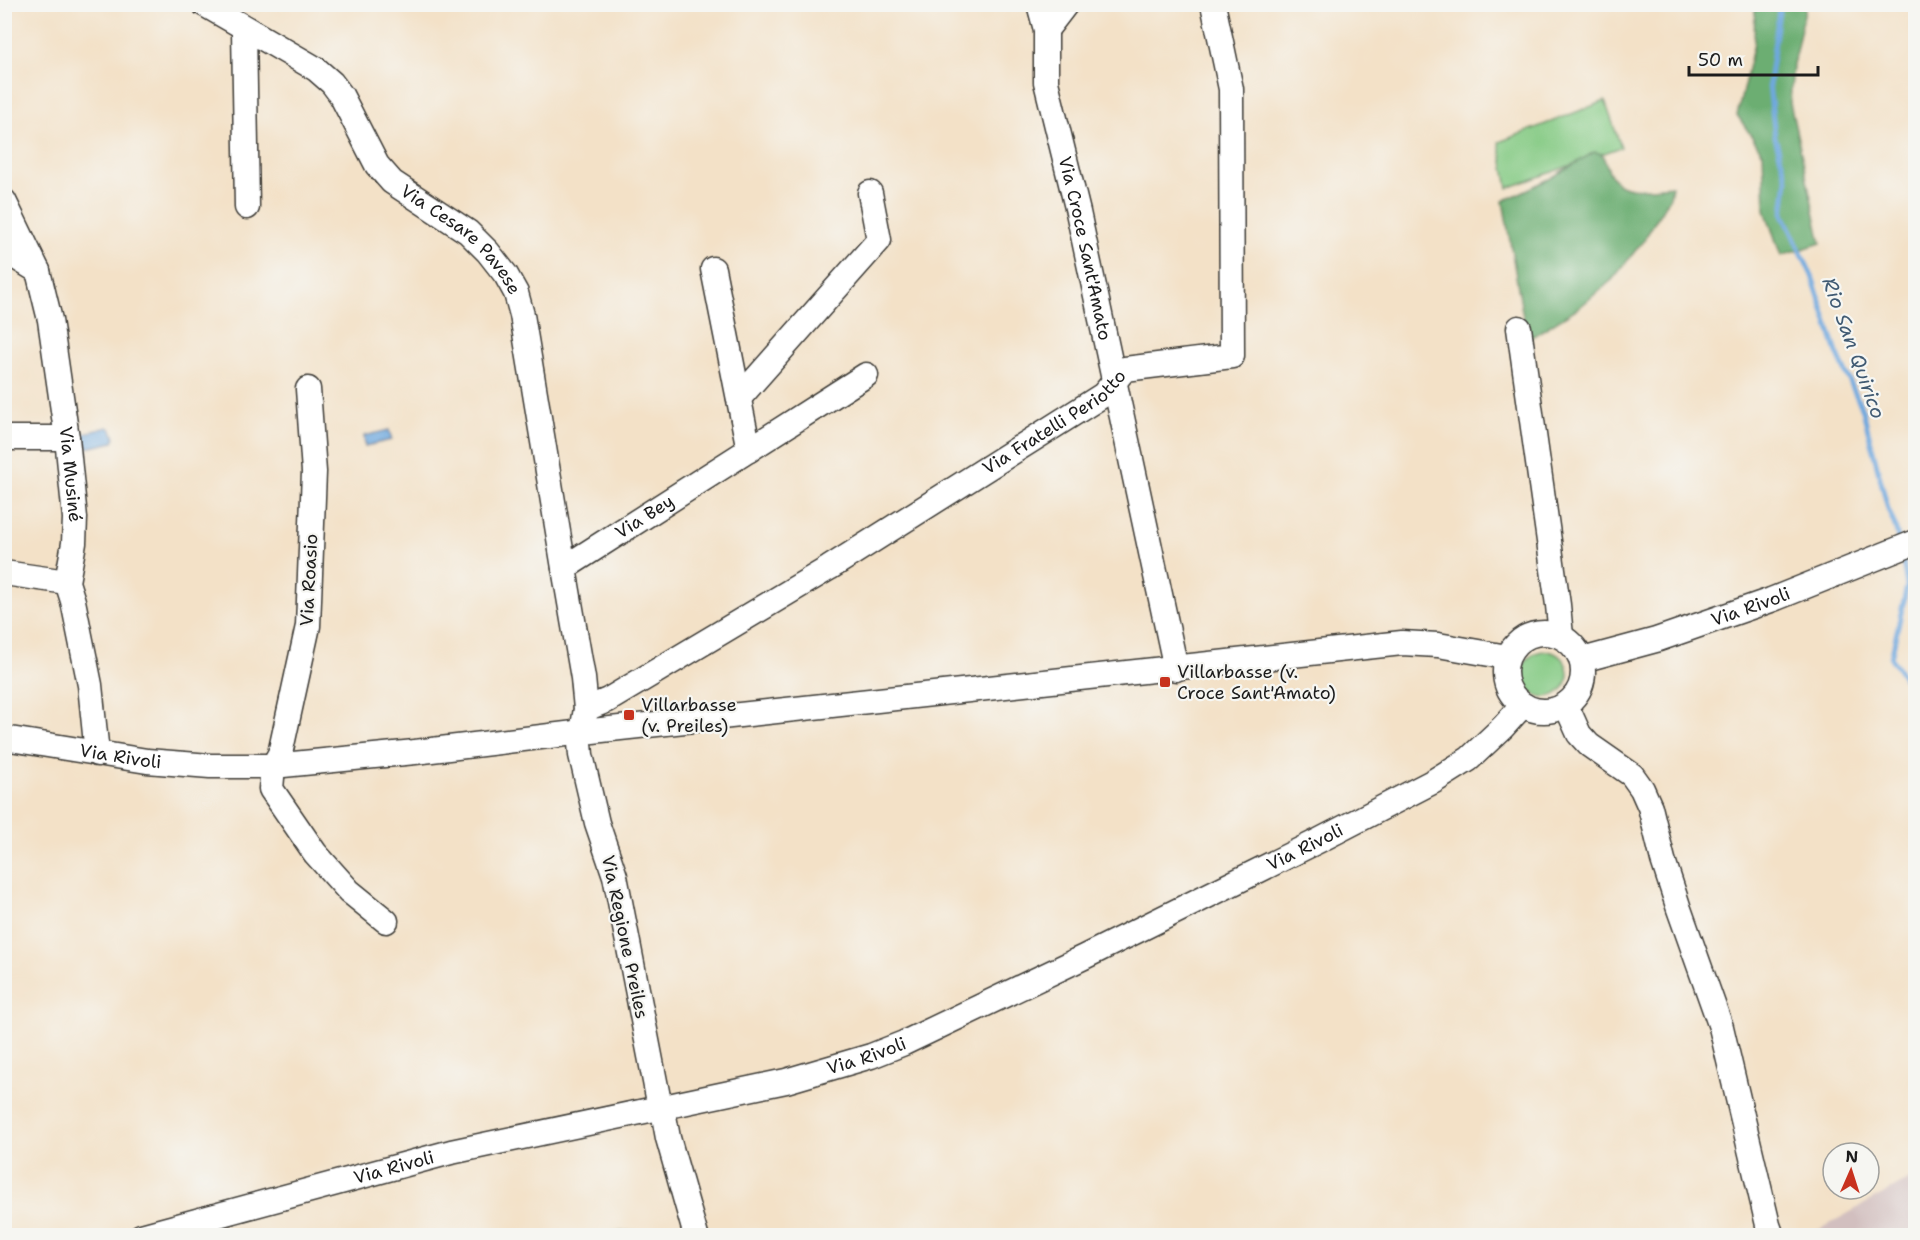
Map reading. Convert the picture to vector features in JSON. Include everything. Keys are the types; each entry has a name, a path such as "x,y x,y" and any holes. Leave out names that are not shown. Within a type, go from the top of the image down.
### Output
{"street":[{"name":"Via Cesare Pavese","path":"204,4 316,69 332,83 377,165 392,182 468,232 506,275 516,293 522,315 564,568"},
{"name":"Via Croce Sant'Amato","path":"1039,4 1046,30 1046,82 1078,212 1176,669"},
{"path":"1046,30 1066,4"},
{"name":"Via Fratelli Periotto","path":"584,721 608,700 829,568 1103,395 1125,369 1232,356 1231,89 1213,4"},
{"path":"244,29 247,207"},
{"path":"739,398 879,240 870,193"},
{"name":"Via Musiné","path":"4,201 38,271 50,320 67,438 75,518 74,543 67,582 90,685 96,754"},
{"path":"4,250 38,271"},
{"path":"713,269 749,450"},
{"path":"1519,328 1557,593 1561,636"},
{"name":"Via Bey","path":"564,568 866,375"},
{"name":"Via Roasio","path":"273,766 280,754 308,626 314,472 308,389"},
{"path":"4,438 67,438"},
{"name":"Via Rivoli","path":"1582,660 1656,640 1750,607 1916,542"},
{"path":"564,568 583,678 584,721"},
{"path":"4,573 67,582"},
{"path":"1548,632 1561,636 1570,642 1582,660 1584,670 1579,690 1566,705 1555,710 1533,710 1523,705 1508,689 1504,668 1507,657 1523,638 1535,633 1548,632"},
{"name":"Via Rivoli","path":"4,738 147,761 210,766 273,766 415,752 584,721 1176,669 1402,644 1438,645 1507,657"},
{"name":"Via Rivoli","path":"141,1236 404,1163 786,1081 872,1056 1084,957 1310,846 1434,781 1469,759 1523,705"},
{"path":"1566,705 1579,734 1589,745 1632,775 1642,789 1650,807 1672,889 1721,1027 1772,1236"},
{"name":"Via Regione Preiles","path":"584,721 580,743 581,755 597,823 615,876 668,1138 696,1236"},
{"path":"273,766 271,789 315,854 349,891 386,921"}],"shaded area":[{"path":"1915,1176 1915,1235 1809,1235 1870,1201 1881,1201 1881,1195"}],"green space":[{"path":"1755,5 1806,5 1793,65 1790,103 1821,243 1781,256 1765,210 1763,153 1737,115 1754,43"},
{"path":"1605,101 1621,147 1508,188 1499,142"},
{"path":"1594,152 1602,154 1617,183 1639,189 1672,186 1670,197 1644,240 1612,280 1581,306 1527,340 1503,201 1551,178"},
{"path":"1545,651 1561,658 1568,674 1561,690 1545,697 1529,690 1522,674 1529,658"},
{"path":"703,1227 723,1235 572,1235"}],"water":[{"path":"108,427 115,437 113,442 87,448 83,434"},
{"path":"389,430 392,440 365,446 364,436"}],"waterway":[{"name":"Rio San Quirico","path":"1780,4 1769,84 1775,137 1787,180 1783,214 1812,276 1837,353 1863,411 1899,543"},
{"name":"Rio San Quirico","path":"1902,554 1907,586 1891,658 1916,696"}],"place":[{"name":"Villarbasse (v. Croce Sant'Amato)","path":"1165,682"},
{"name":"Villarbasse (v. Preiles)","path":"629,715"}]}
